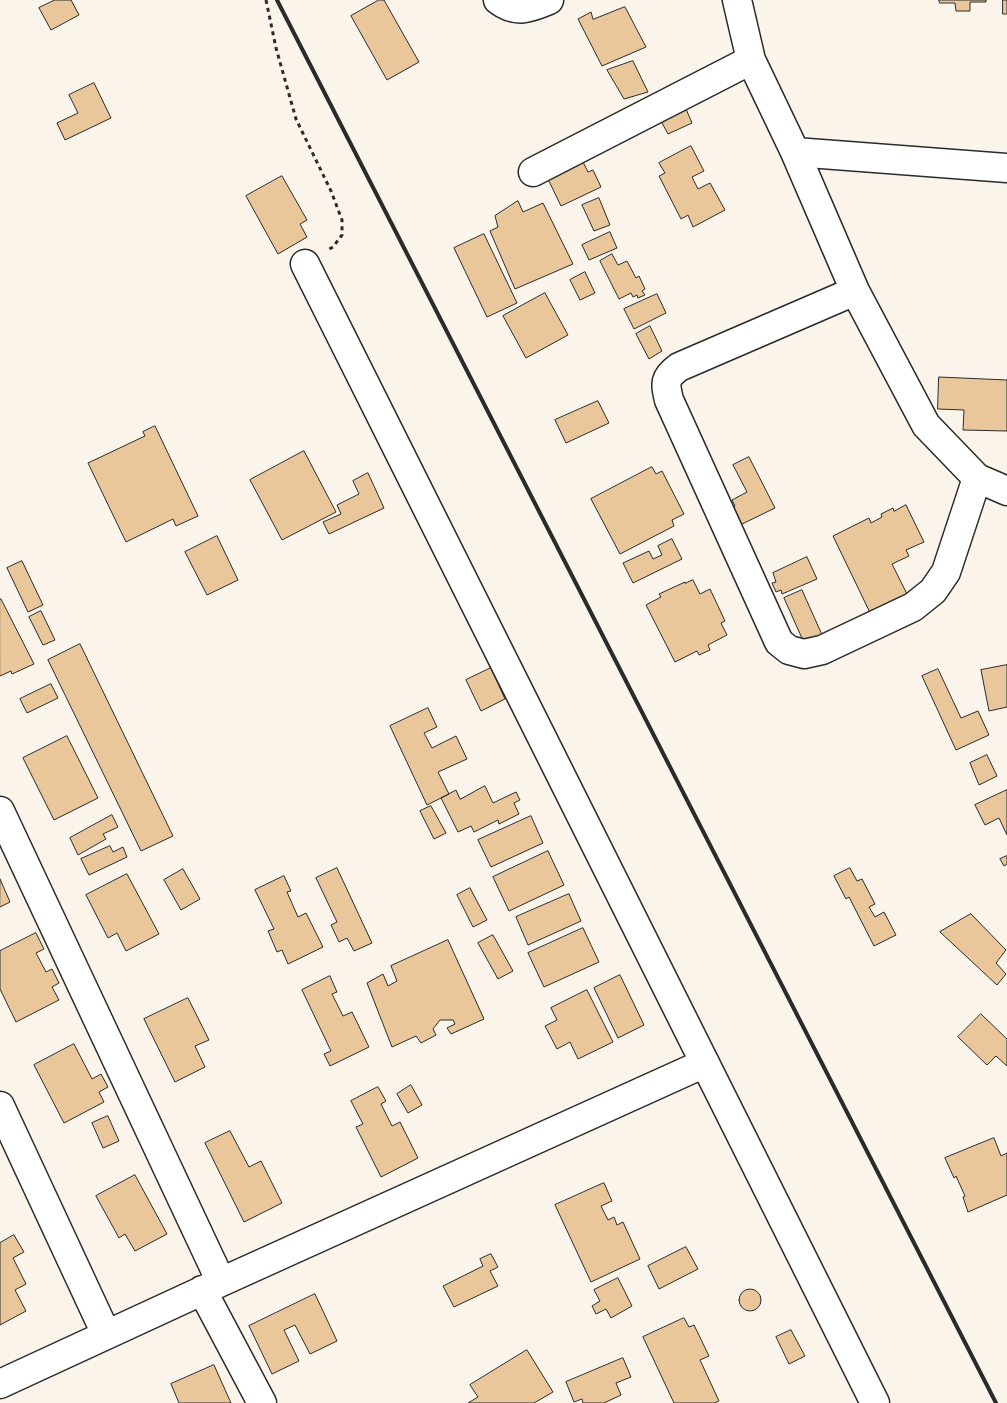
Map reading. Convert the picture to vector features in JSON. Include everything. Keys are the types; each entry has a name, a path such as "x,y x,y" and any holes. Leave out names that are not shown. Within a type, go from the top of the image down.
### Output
{"street":[{"path":"498,0 506,7 528,9 549,0"},
{"path":"737,0 751,60 855,291 926,425 977,478 1007,491"},
{"path":"533,172 751,60"},
{"path":"794,152 1007,168"},
{"path":"305,264 876,1403"},
{"path":"855,291 679,367 669,374 666,385 669,400 779,642 789,650 804,654 822,650 913,607 933,591 946,572 977,478"},
{"path":"0,811 262,1403"},
{"path":"0,1384 211,1286 705,1063"},
{"path":"0,1106 106,1334"}],"path":[{"path":"266,0 276,48 296,119 331,191 342,220 342,235 333,247 305,264"}],"building":[{"path":"55,0 71,0 79,15 51,30 39,8"},
{"path":"379,0 384,0 419,62 387,80 351,16"},
{"path":"939,0 986,0 986,2 970,2 970,11 956,11 955,3 940,3"},
{"path":"1003,0 1007,0 1007,14 1003,14"},
{"path":"625,7 646,47 602,66 578,19 591,12 593,19"},
{"path":"633,61 648,92 624,99 607,70"},
{"path":"94,83 111,118 65,140 57,123 78,113 69,95"},
{"path":"686,109 692,123 668,134 661,121"},
{"path":"691,146 704,171 692,177 698,189 710,183 725,210 693,227 688,215 681,219 659,176 665,173 659,163"},
{"path":"583,162 588,172 593,170 601,187 561,206 548,179"},
{"path":"282,176 307,220 300,224 307,237 278,254 246,196"},
{"path":"599,198 610,225 594,231 582,205"},
{"path":"518,201 523,212 543,203 573,264 515,289 490,231 498,227 495,216"},
{"path":"610,232 617,248 589,260 582,245"},
{"path":"484,234 517,303 487,317 454,248"},
{"path":"612,254 618,265 627,261 636,278 639,276 645,289 642,291 645,295 638,298 637,295 633,297 631,293 619,299 600,261"},
{"path":"585,272 595,293 580,300 570,280"},
{"path":"545,293 568,335 526,358 503,316"},
{"path":"657,294 666,313 634,329 624,309"},
{"path":"650,326 662,351 649,359 636,334"},
{"path":"939,377 1007,380 1007,431 963,430 964,410 938,409"},
{"path":"598,401 609,423 566,443 555,420"},
{"path":"155,426 198,516 176,526 173,519 126,542 88,463 145,436 143,432"},
{"path":"304,451 336,512 282,540 250,480"},
{"path":"749,457 775,508 740,525 731,509 735,506 732,500 747,492 733,465"},
{"path":"652,467 656,474 662,471 684,514 672,520 674,526 620,554 591,499"},
{"path":"368,473 384,508 329,534 323,522 341,514 337,505 359,494 353,481"},
{"path":"906,505 924,542 906,550 909,556 892,564 912,604 875,623 833,536 869,518 871,523 882,517 881,514 893,508 894,511"},
{"path":"217,536 238,580 207,595 185,552"},
{"path":"672,539 682,559 633,583 623,563 649,551 653,559 662,555 658,546"},
{"path":"807,557 817,579 782,594 781,590 776,592 772,583 776,582 773,573"},
{"path":"22,561 43,605 28,612 7,568"},
{"path":"693,580 700,594 710,589 725,621 721,623 727,635 708,645 710,650 699,655 697,651 675,662 646,605 661,597 659,594"},
{"path":"802,590 823,637 805,645 784,598"},
{"path":"0,599 34,664 12,674 11,671 0,676"},
{"path":"41,611 55,640 43,645 29,617"},
{"path":"80,644 173,836 141,851 48,660"},
{"path":"1007,665 1007,707 989,711 981,670"},
{"path":"491,668 505,699 481,711 466,680"},
{"path":"938,669 961,718 978,711 989,735 956,750 922,676"},
{"path":"51,684 58,698 27,713 20,699"},
{"path":"428,708 437,727 424,733 432,748 456,736 467,759 438,772 449,794 427,805 390,726"},
{"path":"67,736 98,798 54,820 23,758"},
{"path":"987,755 997,776 979,785 970,763"},
{"path":"485,786 493,803 516,792 520,800 514,803 519,814 499,824 498,820 474,832 471,826 458,832 441,798 456,790 460,799"},
{"path":"1007,790 1007,835 999,818 985,825 975,805"},
{"path":"431,806 446,833 434,839 420,811"},
{"path":"112,815 118,827 103,834 106,839 78,855 70,838"},
{"path":"531,816 543,843 491,867 478,840"},
{"path":"110,846 113,852 123,847 127,857 89,875 81,859"},
{"path":"548,851 564,885 509,911 493,877"},
{"path":"1007,856 1007,864 1004,866 1000,859"},
{"path":"337,868 372,943 354,951 347,938 339,942 331,925 337,922 316,878"},
{"path":"850,868 857,881 862,879 875,904 869,907 875,917 884,912 896,935 874,946 849,897 846,899 834,876"},
{"path":"183,869 200,899 181,910 164,880"},
{"path":"127,874 159,934 126,951 117,933 108,938 86,895"},
{"path":"284,876 291,891 287,892 298,917 306,913 323,947 288,964 282,950 277,952 268,931 274,929 255,890"},
{"path":"0,879 10,902 0,907"},
{"path":"470,888 487,920 473,927 457,895"},
{"path":"569,894 581,921 528,945 516,917"},
{"path":"971,914 1006,950 996,963 1006,974 997,985 940,932"},
{"path":"583,928 599,962 544,987 528,953"},
{"path":"36,933 44,949 36,953 46,972 52,969 59,983 52,987 59,1000 16,1022 0,989 0,951"},
{"path":"493,935 513,971 498,979 478,943"},
{"path":"448,940 484,1019 451,1034 447,1028 455,1024 453,1020 440,1020 433,1029 436,1035 421,1043 416,1036 392,1047 367,983 383,974 388,986 397,981 391,966"},
{"path":"620,975 644,1025 618,1038 594,988"},
{"path":"330,976 337,992 332,994 343,1016 352,1012 369,1047 330,1066 324,1054 331,1051 302,990"},
{"path":"587,990 613,1042 578,1059 570,1042 557,1049 545,1026 557,1020 551,1008"},
{"path":"188,998 209,1040 195,1046 205,1067 175,1082 144,1019"},
{"path":"981,1014 1007,1039 1007,1066 996,1056 987,1065 958,1037"},
{"path":"74,1044 92,1079 101,1074 108,1087 99,1092 104,1102 64,1123 34,1065"},
{"path":"411,1085 422,1105 408,1113 397,1094"},
{"path":"378,1087 386,1101 381,1104 392,1126 400,1122 418,1158 381,1177 356,1127 363,1124 351,1101"},
{"path":"108,1116 119,1141 103,1148 92,1123"},
{"path":"230,1131 249,1167 261,1161 282,1203 244,1222 205,1143"},
{"path":"994,1138 1001,1156 1007,1153 1007,1195 968,1212 963,1197 965,1196 945,1158"},
{"path":"135,1175 167,1234 135,1251 125,1234 119,1238 96,1196"},
{"path":"604,1183 612,1201 601,1206 608,1220 614,1217 617,1225 623,1222 640,1259 591,1282 555,1205"},
{"path":"14,1235 24,1252 13,1258 26,1284 15,1290 26,1311 0,1325 0,1243"},
{"path":"686,1247 698,1269 659,1289 648,1266"},
{"path":"491,1254 498,1267 490,1271 498,1286 454,1307 443,1286 483,1266 480,1259"},
{"path":"618,1278 632,1306 611,1318 606,1309 596,1314 592,1306 600,1301 594,1290"},
{"path":"750,1289 758,1292 761,1300 758,1308 750,1311 742,1308 739,1300 742,1292"},
{"path":"315,1294 337,1341 310,1354 295,1325 284,1330 299,1361 272,1374 249,1326"},
{"path":"684,1318 689,1327 694,1325 709,1356 700,1360 719,1401 714,1403 674,1403 643,1337"},
{"path":"791,1330 805,1356 789,1364 776,1337"},
{"path":"527,1350 553,1392 534,1403 468,1403 478,1397 470,1385"},
{"path":"623,1358 631,1377 616,1383 621,1395 604,1403 583,1403 582,1399 574,1402 566,1382"},
{"path":"214,1365 231,1403 179,1403 171,1384"}],"railway":[{"path":"277,0 996,1403"}]}
